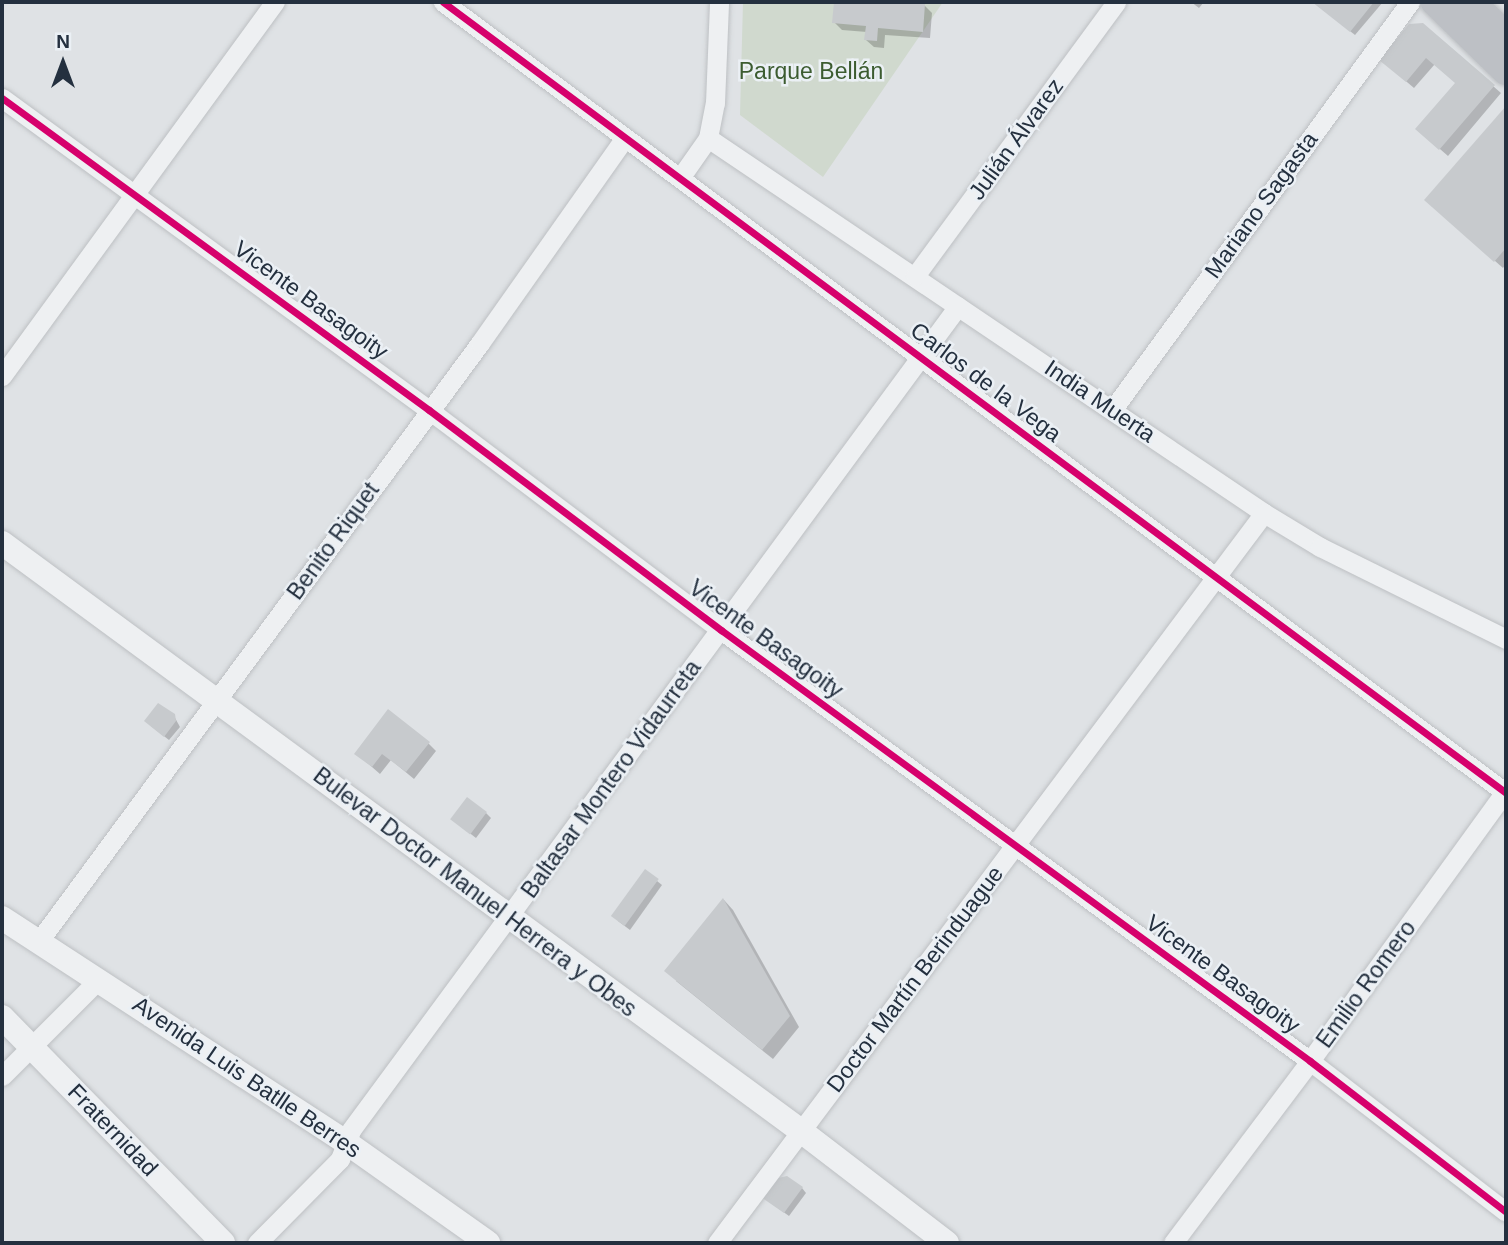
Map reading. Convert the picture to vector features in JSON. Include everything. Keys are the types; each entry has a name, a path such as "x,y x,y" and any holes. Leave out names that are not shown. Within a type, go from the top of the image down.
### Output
{"main road":[{"path":"1435,2 1506,71"},
{"path":"1471,2 1506,36"}],"street":[{"path":"2,376 275,2"},
{"name":"Carlos de la Vega","path":"443,2 1506,792"},
{"path":"680,178 708,138 715,103 719,2"},
{"name":"Julián Álvarez","path":"915,276 1116,2"},
{"name":"Mariano Sagasta","path":"1113,409 1410,2"},
{"name":"Vicente Basagoity","path":"2,98 429,410 720,631 1310,1061 1506,1212"},
{"name":"India Muerta","path":"708,138 1264,513 1320,547 1506,639"},
{"name":"Benito Riquet","path":"39,941 480,344 624,139"},
{"name":"Baltasar Montero Vidaurreta","path":"257,1243 340,1159 351,1129 958,306"},
{"name":"Doctor Martín Berinduague","path":"717,1243 1264,513"},
{"name":"Bulevar Doctor Manuel Herrera y Obes","path":"2,543 801,1131 947,1243"},
{"name":"Emilio Romero","path":"1173,1243 1310,1061 1506,792"},
{"name":"Avenida Luis Batlle Berres","path":"2,918 347,1143 488,1243"},
{"path":"2,1076 99,979"},
{"name":"Fraternidad","path":"2,1017 223,1243"}],"green space":[{"name":"Parque Bellán","path":"743,2 943,2 823,177 740,115"}],"building":[{"path":"834,2 925,4 923,32 878,28 877,41 864,40 866,26 832,23"},
{"path":"1312,2 1374,2 1350,32"},
{"path":"1423,23 1495,85 1439,150 1415,129 1455,83 1426,58 1406,82 1379,60 1409,24"},
{"path":"1506,106 1506,248 1494,262 1424,200"},
{"path":"158,703 175,714 176,721 164,737 144,721"},
{"path":"388,709 430,742 406,772 382,754 372,767 354,754"},
{"path":"467,797 487,812 470,834 450,819"},
{"path":"645,869 659,879 625,926 611,916"},
{"path":"723,898 790,1016 762,1050 664,971"},
{"path":"787,1176 803,1187 784,1213 761,1197 774,1179"}],"cycle path":[{"path":"443,2 1506,793"},
{"path":"2,98 429,410 721,630 1310,1061 1506,1212"}]}
